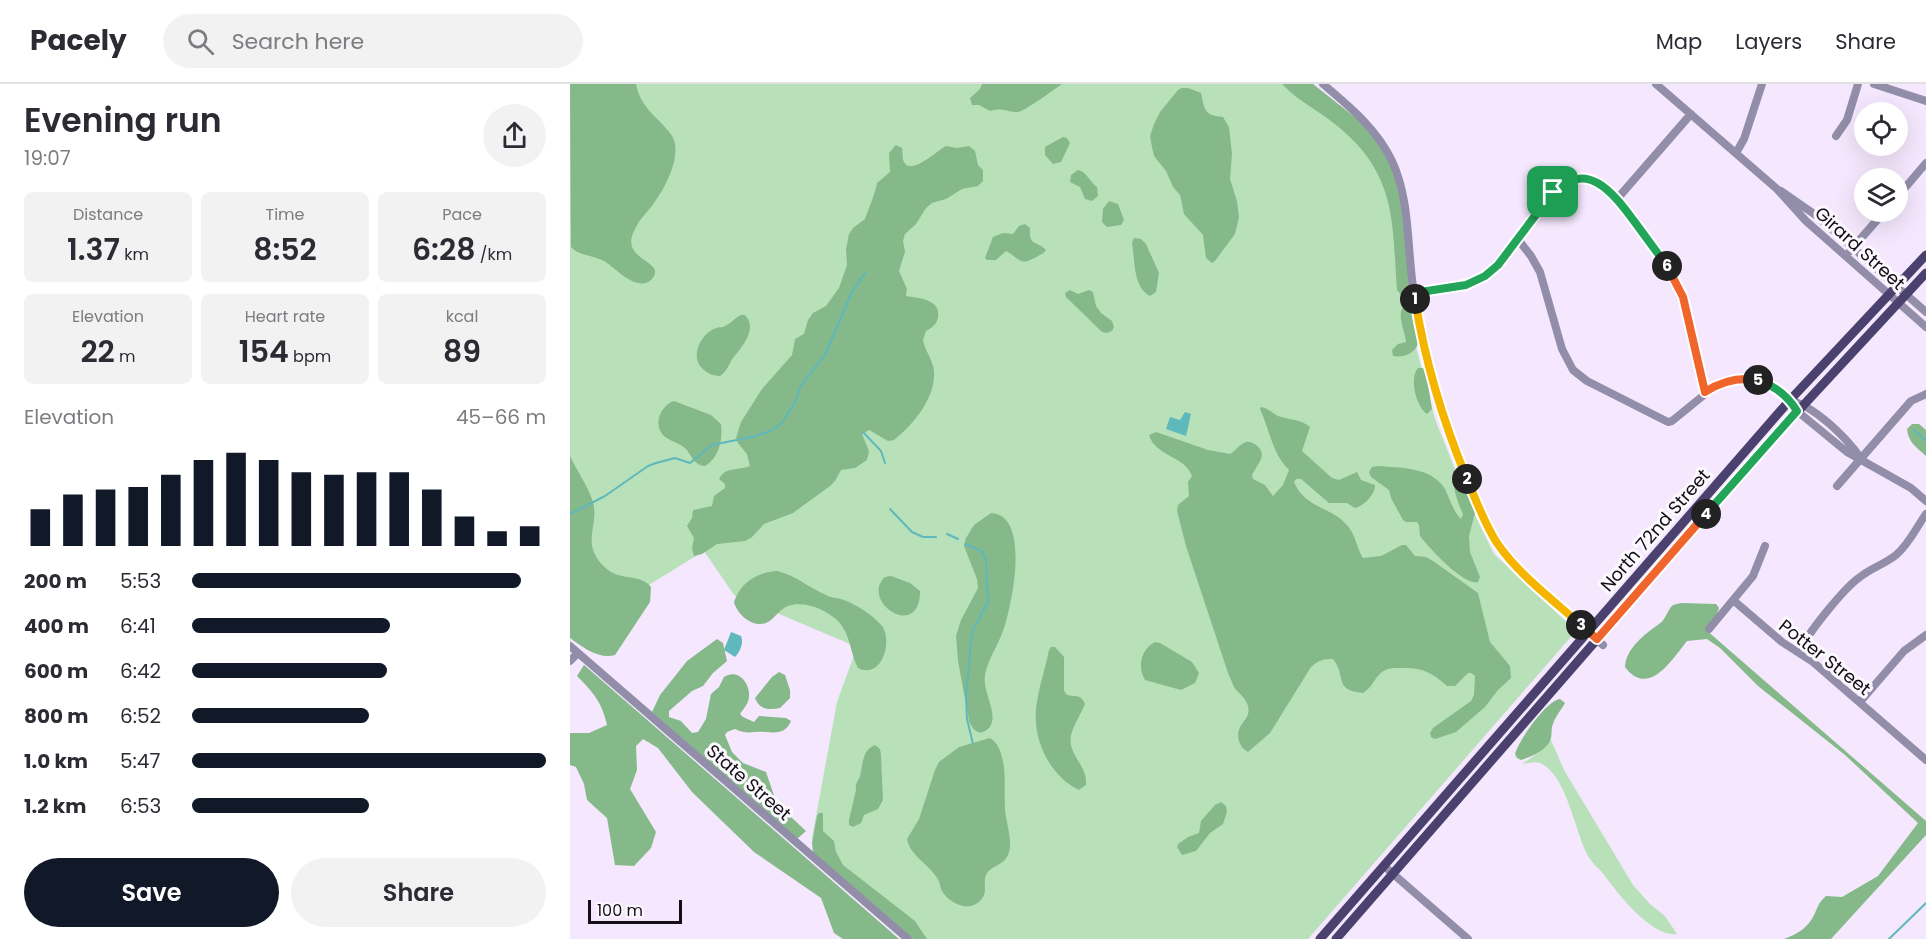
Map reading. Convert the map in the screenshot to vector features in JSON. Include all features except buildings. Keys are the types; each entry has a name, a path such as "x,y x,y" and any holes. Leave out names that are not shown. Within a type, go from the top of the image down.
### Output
{"main road":[{"name":"North 72nd Street","path":"1320,939 1790,400 1926,255"},
{"name":"North 72nd Street","path":"1336,939 1600,642 1800,407 1926,273"}],"street":[{"path":"1323,84 1368,125 1393,162 1400,181 1414,293 1423,346 1436,398 1489,530 1514,564 1600,642"},
{"path":"1736,153 1744,139 1762,84"},
{"path":"1836,136 1847,120 1858,84"},
{"path":"1874,84 1926,101"},
{"name":"Girard Street","path":"1661,85 1690,114 1777,189 1794,209 1926,327"},
{"path":"1617,199 1690,114"},
{"path":"1908,184 1926,163"},
{"path":"1414,293 1456,287 1479,280 1498,265 1553,192 1569,181 1579,178 1591,180 1601,184 1617,199 1656,251 1679,287 1688,315 1705,392"},
{"name":"Girard Street","path":"1777,189 1807,208 1926,312"},
{"path":"1846,256 1875,222"},
{"path":"1517,238 1540,272 1562,349 1573,370 1587,381 1666,422 1672,421 1715,386 1730,381 1749,379 1771,386 1800,407 1838,446 1911,488 1926,501"},
{"path":"1837,486 1911,401 1925,394"},
{"path":"1799,652 1807,636 1851,585 1861,576 1896,555 1905,546 1926,514"},
{"path":"1709,629 1753,576 1765,546"},
{"name":"Potter Street","path":"1733,600 1782,642 1813,662 1926,760"},
{"path":"1860,702 1904,651 1926,635"},
{"name":"State Street","path":"570,646 908,939"},
{"path":"570,661 578,653"},
{"path":"1384,866 1468,939"}],"shaded area":[{"path":"570,84 636,84 644,104 673,137 675,159 670,175 658,197 637,225 631,240 637,254 654,268 655,273 647,283 634,282 604,261 578,252 571,247"},
{"path":"609,84 1313,84 1381,154 1416,347 1435,419 1464,492 1494,554 1576,631 1308,939 918,939 812,838 837,702 857,647 734,595 704,551 639,591 570,626 570,98"},
{"path":"982,84 1062,84 1027,108 1014,112 990,111 979,105 972,105 970,98"},
{"path":"1282,84 1313,84 1361,122 1379,141 1396,176 1403,215 1411,292 1406,296 1401,295 1397,290 1392,222 1382,183 1373,165 1341,129"},
{"path":"1182,88 1201,93 1206,111 1223,117 1229,127 1232,154 1230,179 1239,217 1235,234 1212,263 1206,258 1203,235 1184,214 1180,195 1154,156 1150,136 1160,112"},
{"path":"1063,137 1067,138 1070,143 1061,162 1053,164 1045,155 1045,147"},
{"path":"896,145 902,148 904,162 912,166 925,161 946,146 957,148 969,146 975,151 978,165 983,170 983,181 978,186 962,189 926,208 916,224 905,234 903,241 905,252 899,271 907,289 906,296 928,300 936,306 938,311 937,322 926,331 923,340 934,371 934,381 927,401 916,419 894,440 888,441 869,430 862,434 869,451 867,460 855,468 841,470 830,486 793,513 764,524 745,541 717,544 702,554 694,556 692,548 694,538 687,526 692,518 693,510 712,506 714,496 725,488 725,484 719,479 725,472 750,466 747,454 736,438 741,422 762,389 792,355 795,339 804,334 808,320 813,313 826,306 839,288 847,265 846,249 849,234 865,219 877,183 890,172 889,153"},
{"path":"1078,170 1097,187 1098,196 1092,201 1085,199 1080,187 1070,182 1071,175"},
{"path":"1109,201 1118,204 1124,220 1121,225 1107,227 1102,222 1103,209"},
{"path":"1025,224 1030,228 1032,241 1046,250 1043,254 1024,262 1006,251 996,260 985,258 993,237 1003,233 1013,234 1019,226"},
{"path":"1134,238 1141,239 1146,244 1159,273 1156,292 1150,296 1144,292 1138,280 1132,243"},
{"path":"1070,290 1078,294 1089,290 1093,292 1096,306 1112,321 1114,327 1112,331 1102,332 1066,297 1065,293"},
{"path":"1407,304 1414,310 1418,344 1408,354 1393,356 1392,350 1398,344 1406,342 1401,311"},
{"path":"741,315 745,315 749,321 747,339 720,376 709,373 700,366 698,361 699,344 706,334 723,327"},
{"path":"1418,368 1423,368 1426,373 1432,409 1427,414 1420,405 1415,392 1414,378"},
{"path":"674,401 711,415 721,424 719,448 714,458 705,466 698,464 685,448 666,438 660,432 658,421 662,411"},
{"path":"1261,407 1278,416 1299,421 1310,427 1302,451 1332,478 1339,480 1357,472 1361,480 1375,485 1368,500 1355,508 1347,503 1329,503 1301,479 1296,479 1294,482 1304,497 1346,524 1363,558 1381,556 1406,545 1415,556 1426,557 1433,561 1478,593 1490,642 1510,666 1511,678 1485,707 1456,732 1435,739 1430,733 1433,728 1471,701 1474,695 1475,676 1471,673 1468,673 1455,686 1447,686 1431,674 1420,670 1390,668 1379,674 1363,693 1344,686 1337,666 1333,659 1330,659 1319,661 1311,667 1270,733 1248,752 1241,746 1238,735 1248,715 1248,706 1234,687 1228,673 1186,546 1177,511 1178,505 1189,496 1188,482 1192,476 1183,464 1157,447 1149,435 1156,432 1208,450 1230,454 1244,443 1252,443 1262,452 1252,475 1253,479 1265,485 1273,496 1283,485 1289,470 1275,449"},
{"path":"1185,412 1191,414 1186,436 1166,429 1170,417 1180,420"},
{"path":"1912,424 1919,424 1926,430 1926,456 1909,438 1907,429"},
{"path":"570,456 593,502 592,546 594,553 599,561 613,573 646,582 651,587 650,602 615,655 597,654 570,638"},
{"path":"1372,467 1406,468 1432,476 1445,489 1461,519 1463,514 1455,493 1453,476 1453,471 1459,472 1475,513 1469,536 1470,552 1480,577 1478,582 1464,578 1439,557 1420,536 1417,522 1403,520 1389,490 1371,477 1369,472"},
{"path":"991,513 1003,518 1011,528 1016,562 1007,616 985,675 992,710 992,723 986,731 977,732 969,721 958,661 956,636 961,620 978,588 977,579 964,546 966,538 974,525"},
{"path":"777,571 790,575 828,596 849,602 874,618 882,626 886,641 886,649 879,664 873,669 858,668 843,627 834,618 815,607 801,604 788,606 769,622 761,624 746,619 734,602 740,589 756,576"},
{"path":"891,576 910,583 920,591 917,606 911,614 902,615 893,612 880,596 879,587 885,577"},
{"path":"1681,603 1716,604 1719,608 1716,617 1705,629 1926,821 1926,835 1831,939 1784,939 1806,926 1826,896 1842,897 1878,876 1918,823 1845,755 1758,686 1720,648 1707,639 1687,641 1668,665 1651,677 1643,679 1634,676 1625,667 1629,654 1642,637 1665,618 1673,605"},
{"path":"731,632 741,636 742,639 741,647 735,657 724,650"},
{"path":"717,639 723,643 727,661 703,686 692,691 669,711 669,717 681,721 692,733 698,732 706,719 711,694 719,687 724,677 734,674 742,678 749,691 748,701 740,714 743,717 754,722 759,716 786,718 791,721 787,728 777,732 747,732 735,729 725,735 732,752 743,763 766,772 777,804 806,831 797,839 652,712 660,695 687,661"},
{"path":"1155,642 1192,662 1199,673 1195,683 1181,690 1145,680 1141,670 1142,659 1146,649"},
{"path":"1051,647 1055,647 1064,657 1064,691 1067,695 1080,697 1085,704 1071,735 1072,748 1086,778 1086,785 1079,790 1069,784 1052,767 1045,756 1037,733 1037,702"},
{"path":"584,665 899,939 843,939 834,933 821,898 754,852 692,792 658,748 643,739 636,746 637,770 630,789 656,832 651,848 634,866 615,865 607,818 587,800 584,784 576,767 570,765 570,733 589,733 607,725 596,698 577,676"},
{"path":"779,672 785,675 790,698 780,708 765,708 759,705 755,698"},
{"path":"1560,699 1565,703 1554,721 1549,742 1534,755 1521,760 1517,758 1515,754 1527,731 1548,706"},
{"path":"990,738 999,748 1003,761 1009,851 1005,860 986,875 984,895 979,902 962,906 946,896 937,878 912,850 907,839 919,819 939,762 959,747"},
{"path":"1551,740 1564,770 1633,885 1650,904 1665,916 1677,934 1656,929 1635,912 1591,861 1564,793 1550,770 1538,762 1522,764"},
{"path":"875,745 880,749 881,755 883,800 878,809 864,815 861,823 853,827 849,825 849,820 856,784 865,754"},
{"path":"1221,802 1226,806 1227,812 1223,824 1210,833 1196,851 1182,855 1177,847 1178,844 1199,833 1201,821 1215,805"},
{"path":"819,813 823,813 823,831 834,841 836,852 843,865 915,921 927,939 913,939 813,852 812,843"}],"waterway":[{"path":"570,514 605,496 648,466 675,458 690,463 712,445 756,436 781,424 795,402 801,385 825,355 852,292 865,273"},
{"path":"1914,430 1926,441"},
{"path":"863,432 881,451 885,463"},
{"path":"890,509 912,532 923,537 936,537"},
{"path":"947,534 958,539"},
{"path":"965,544 982,551 986,559 988,602 972,632 966,697 967,719 973,744"},
{"path":"1889,939 1926,903"}],"route":[{"path":"1574,179 1591,180 1609,190 1627,212 1679,287 1688,315 1705,392 1730,381 1758,380 1779,391 1790,400 1797,411 1597,639 1523,574 1504,553 1489,530 1436,398 1428,370 1414,293 1466,285 1485,276 1498,265 1553,192 1574,179"}]}
